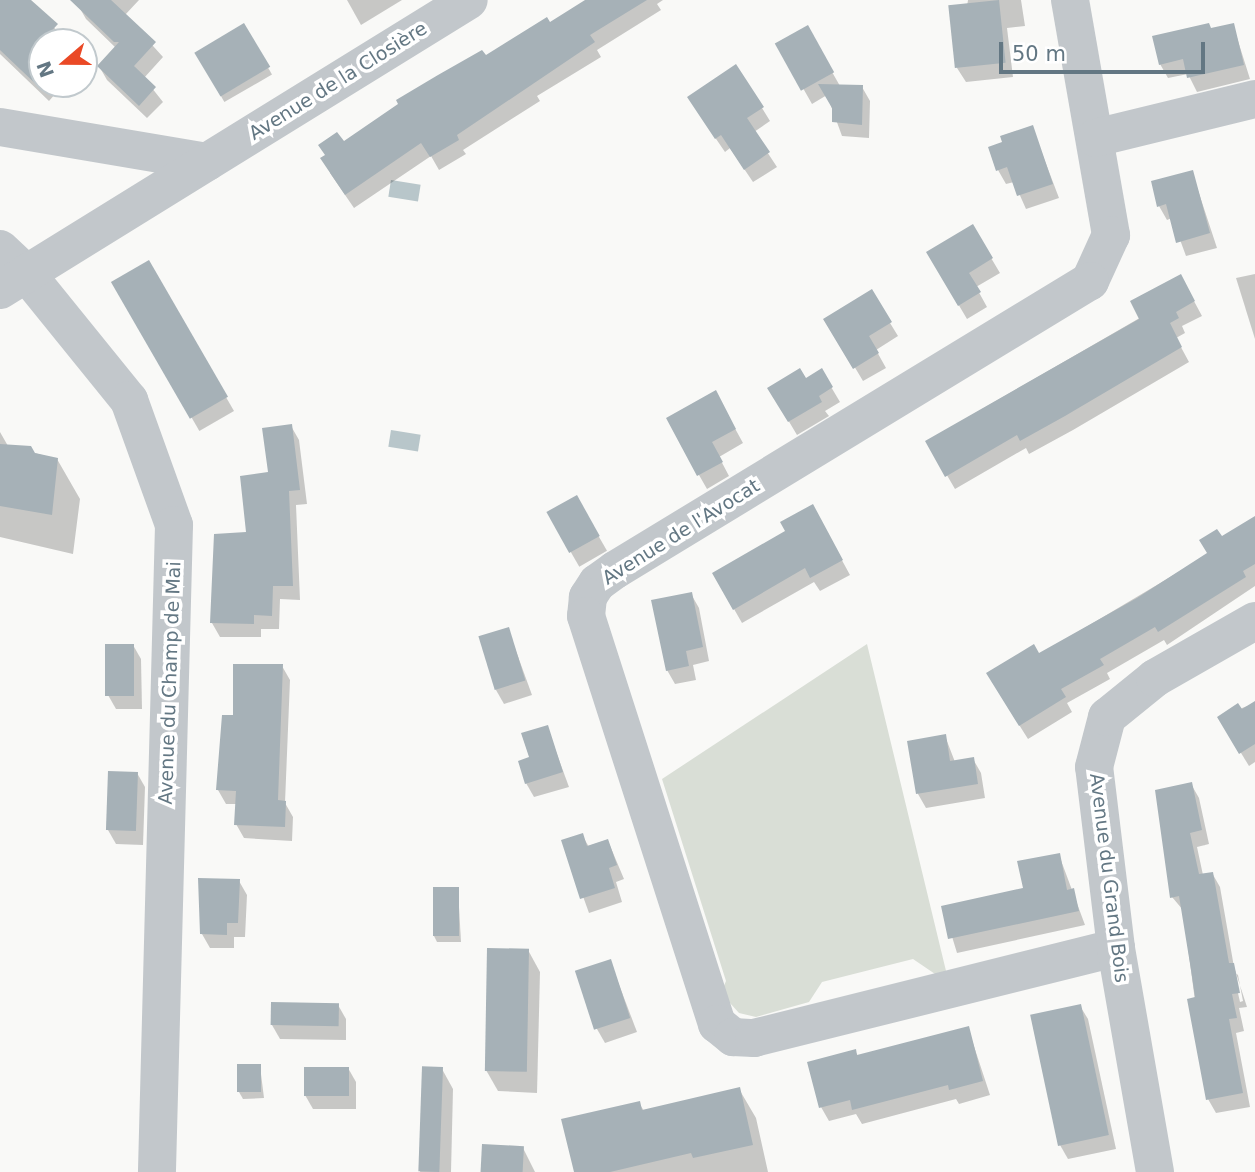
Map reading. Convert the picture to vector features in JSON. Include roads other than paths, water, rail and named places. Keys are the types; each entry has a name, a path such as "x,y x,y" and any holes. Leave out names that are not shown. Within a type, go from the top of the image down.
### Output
{"street":[{"name":"Avenue de la Closière","path":"9,270 207,162 469,0"},
{"name":"Avenue de l'Avocat","path":"1070,0 1111,235 1090,281 615,570 597,583 587,597 586,615 717,1024 733,1037 754,1038 1116,948"},
{"path":"1095,138 1255,99"},
{"path":"0,127 207,162"},
{"name":"Avenue du Champ de Mai","path":"9,270 129,400 174,525 158,1172"},
{"name":"Avenue du Grand Bois","path":"1156,1172 1116,948 1094,767 1107,717 1154,678 1255,621"}]}
